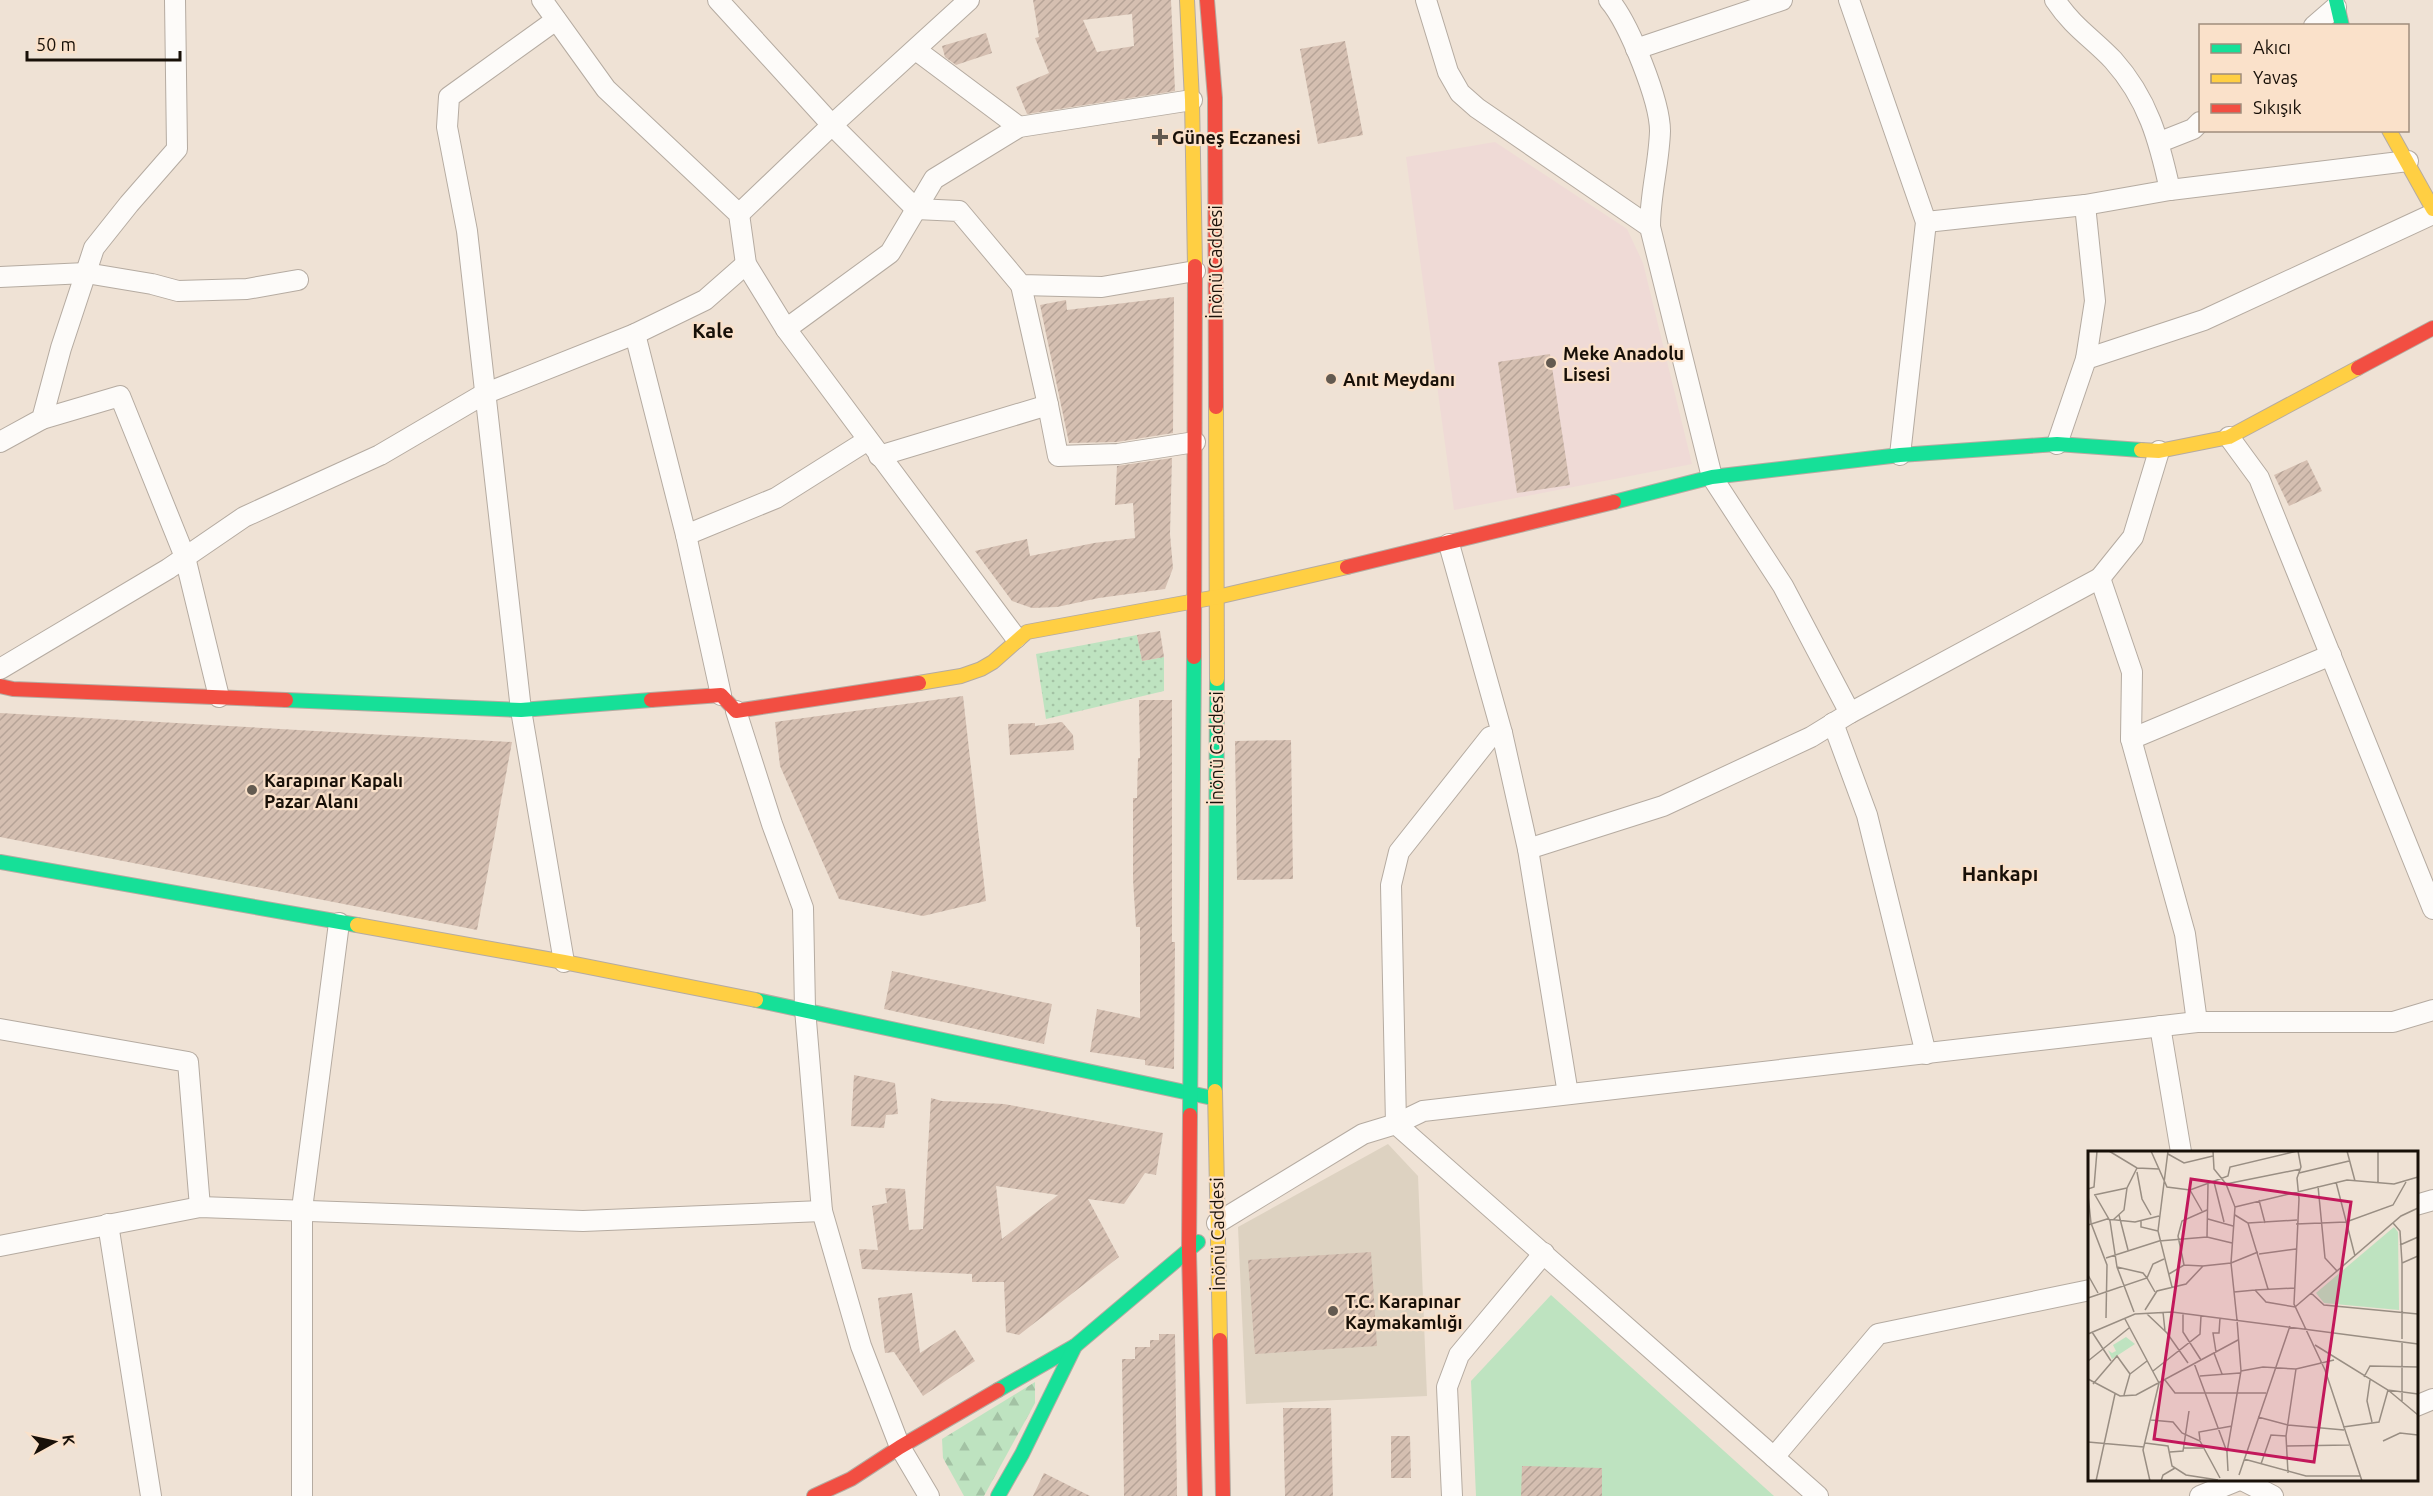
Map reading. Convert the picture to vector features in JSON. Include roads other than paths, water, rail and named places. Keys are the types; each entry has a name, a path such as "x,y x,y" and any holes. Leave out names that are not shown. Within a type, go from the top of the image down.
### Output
{"main road":[{"name":"İnönü Caddesi","path":"1187,0 1192,100 1195,271 1195,601 1189,1252 1195,1496"},
{"name":"İnönü Caddesi","path":"1208,0 1215,98 1217,597 1215,1098 1223,1496"},
{"path":"2336,3 2341,24"},
{"path":"2390,132 2433,209"},
{"path":"0,686 13,689 521,710 721,695 736,711 961,676 977,672 993,662 1016,638 1027,632 1217,597 1449,544 1712,477 1900,455 2057,444 2159,451 2229,437 2433,329"},
{"path":"0,862 564,962 805,1009 1215,1098"},
{"path":"814,1496 850,1479 900,1447 1075,1346 1189,1252 1217,1223"},
{"path":"998,1496 1022,1454 1075,1346"}],"street":[{"path":"42,419 61,348 94,248 177,149 175,0"},
{"path":"542,0 606,89 739,214 746,264 786,329 1016,638"},
{"path":"718,0 832,125 916,209 959,211 1021,285 1058,456 1118,454 1195,442"},
{"path":"739,214 832,125 969,0"},
{"path":"1426,0 1448,72 1460,93 1477,108 1650,227"},
{"path":"1609,0 1615,7 1636,49 1655,102 1660,128 1659,150 1650,200 1650,227 1712,477 1783,586 1842,718 1926,1054"},
{"path":"1636,49 1782,0"},
{"path":"1849,0 1926,222 1900,455"},
{"path":"2055,0 2068,20 2113,61 2142,98 2160,142 2170,190"},
{"path":"2316,24 2336,3"},
{"path":"556,20 449,97 447,127 467,231 521,710 564,962"},
{"path":"916,50 1019,127"},
{"path":"786,329 890,253 934,179 1019,127 1192,100"},
{"path":"2160,142 2193,129 2199,123"},
{"path":"1926,222 2085,205 2170,190 2408,161"},
{"path":"2057,444 2086,359 2095,301 2085,205"},
{"path":"2086,359 2204,320 2433,214"},
{"path":"0,669 185,557 244,517 380,455 484,394 635,334 705,300 746,264"},
{"path":"1021,285 1102,287 1195,271"},
{"path":"0,277 86,273 152,284 178,291 247,289 298,280"},
{"path":"635,334 686,535 721,695"},
{"path":"0,442 42,419 120,396 185,557 219,697"},
{"path":"686,535 776,498 873,448 1048,405"},
{"path":"2229,437 2259,478 2433,909"},
{"path":"1527,849 1663,806 1811,737 2100,578 2133,537 2159,451"},
{"path":"1449,544 1502,733 1527,849 1568,1094"},
{"path":"2100,578 2132,672 2131,740 2185,934 2197,1022"},
{"path":"2131,740 2331,656"},
{"path":"736,711 772,824 803,908 805,1009 822,1211 861,1346 900,1447 928,1496"},
{"path":"1502,733 1490,738 1399,852 1391,885 1396,1124 1818,1496"},
{"path":"302,1496 302,1209 339,923"},
{"path":"1217,1223 1363,1134 1396,1124 1423,1111 2197,1022 2393,1022 2433,1010"},
{"path":"2160,1026 2181,1151"},
{"path":"0,1029 188,1062 200,1207"},
{"path":"2418,1204 2433,1200"},
{"path":"0,1246 200,1207 583,1221 822,1211"},
{"path":"108,1224 151,1496"},
{"path":"1452,1496 1447,1387 1459,1355 1544,1253"},
{"path":"1774,1457 1878,1334 2088,1290"},
{"path":"2418,1405 2433,1399"},
{"path":"2200,1496 2236,1481"},
{"path":"2245,1481 2273,1496"}],"place":[{"name":"Güneş Eczanesi","path":"1160,137"},
{"name":"Meke Anadolu Lisesi","path":"1551,363"},
{"name":"Anıt Meydanı","path":"1331,379"},
{"name":"Karapınar Kapalı Pazar Alanı","path":"252,790"},
{"name":"T.C. Karapınar Kaymakamlığı","path":"1333,1311"}],"district":[{"name":"Kale","path":"713,330"},
{"name":"Hankapı","path":"2000,873"}]}
